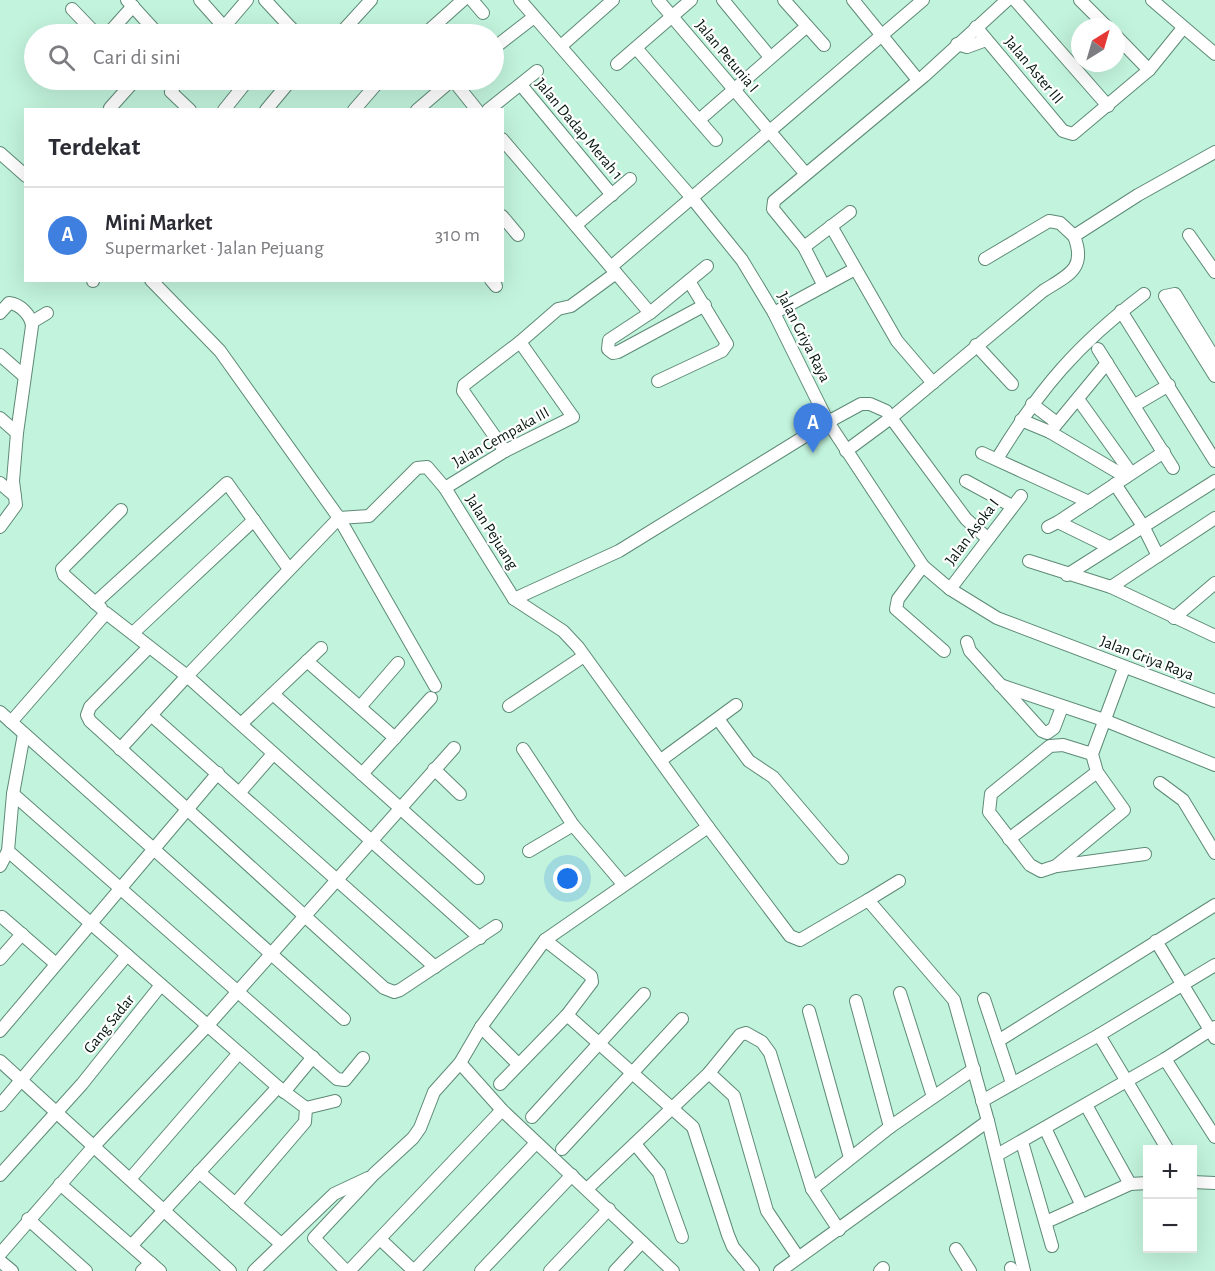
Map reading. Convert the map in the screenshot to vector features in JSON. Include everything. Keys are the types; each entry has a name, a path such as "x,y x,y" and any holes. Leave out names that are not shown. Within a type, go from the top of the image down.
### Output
{"street":[{"path":"200,0 216,24"},
{"path":"227,24 248,0"},
{"path":"265,0 284,24"},
{"path":"350,24 370,0"},
{"path":"436,24 463,0"},
{"path":"472,0 483,13"},
{"name":"Jalan Griya Raya","path":"520,0 692,198 741,260 774,313 828,422 923,566 950,589 997,618 1215,701"},
{"path":"561,46 614,0"},
{"name":"Jalan Petunia I","path":"658,0 805,173"},
{"path":"617,64 691,0"},
{"path":"723,0 770,57"},
{"path":"784,0 824,45"},
{"path":"853,0 918,80"},
{"path":"505,451 462,388 558,309 572,306 692,198 771,133 923,0"},
{"path":"824,286 804,247 772,207 774,201 918,80 1007,0"},
{"path":"1015,0 1108,106 1149,70 1183,28"},
{"path":"1080,0 1098,18"},
{"path":"1152,0 1215,54"},
{"path":"115,24 130,3 149,24"},
{"path":"72,9 86,24"},
{"path":"504,40 534,17"},
{"path":"699,120 806,27"},
{"name":"Jalan Aster III","path":"976,27 1063,131 1077,132 1108,106"},
{"path":"957,44 967,47 986,40"},
{"path":"1125,45 1149,70"},
{"path":"636,48 716,140"},
{"path":"491,108 537,71"},
{"name":"Jalan Dadap Merah 1","path":"520,85 612,195"},
{"path":"110,108 126,90"},
{"path":"172,90 171,92 188,108"},
{"path":"226,108 240,90"},
{"path":"268,108 283,90"},
{"path":"356,108 371,90"},
{"path":"419,108 440,90"},
{"path":"460,90 475,108"},
{"path":"504,141 650,313"},
{"path":"1074,236 1138,195 1215,152"},
{"path":"0,153 24,174"},
{"path":"576,225 630,179"},
{"path":"804,247 850,212"},
{"path":"504,218 518,235"},
{"path":"846,451 892,417 976,345 1078,264 1080,250 1074,236 1060,223 1049,221 985,259"},
{"path":"831,226 897,341 933,383"},
{"path":"1189,235 1211,255 1215,272"},
{"path":"705,305 618,352 610,352 607,345 609,340 650,313 706,267"},
{"path":"774,313 855,269"},
{"path":"153,282 220,351 339,518 435,686"},
{"path":"658,381 722,351 727,341 689,282"},
{"path":"997,459 1032,404 1081,346 1144,294"},
{"path":"1215,359 1170,296 1215,376"},
{"path":"0,313 9,303 15,304 32,322"},
{"path":"1121,311 1215,460"},
{"path":"0,527 15,508 13,481 17,433 32,322 46,313"},
{"name":"Jalan Cempaka III","path":"445,488 505,451 573,417 520,342"},
{"path":"976,345 1012,384"},
{"path":"1098,349 1173,468"},
{"path":"0,355 24,376"},
{"path":"1053,428 1107,363"},
{"path":"1135,405 1169,385"},
{"path":"1078,399 1124,478 1158,556"},
{"path":"514,599 619,552 828,422 854,407 870,404 892,417 966,519 987,538"},
{"path":"1032,404 1053,428 1124,478"},
{"path":"0,418 17,433"},
{"path":"1021,420 1053,428"},
{"path":"1109,547 1053,525 1164,452"},
{"path":"982,453 1089,502"},
{"name":"Jalan Pejuang","path":"339,518 369,516 422,465 427,466 445,488 514,599"},
{"path":"1066,575 1215,481"},
{"path":"966,482 1012,506"},
{"path":"0,483 15,496"},
{"path":"95,603 227,483 289,569"},
{"name":"Jalan Asoka I","path":"950,589 1021,496"},
{"path":"121,510 62,569 64,575 106,613 134,633 148,648 187,676 480,938"},
{"path":"120,749 339,518"},
{"path":"1111,587 1215,518"},
{"path":"134,633 254,520"},
{"path":"1029,561 1066,575 1111,587 1215,636"},
{"path":"923,566 898,599 896,609 944,651"},
{"path":"1174,618 1214,585"},
{"path":"514,599 563,631 584,656 786,932 794,938 805,938 899,881"},
{"path":"11,722 106,613"},
{"path":"967,642 970,651 1045,733 1052,730 1062,707"},
{"path":"148,648 87,711 90,721 390,992 400,990 496,926"},
{"path":"241,724 321,648"},
{"path":"510,706 584,656"},
{"path":"307,661 395,738"},
{"path":"360,707 398,663"},
{"path":"1056,866 1124,810 1097,772 1092,754 1124,668"},
{"path":"1000,685 1104,720 1215,765"},
{"path":"273,694 478,878"},
{"path":"362,774 431,698"},
{"path":"661,760 736,705"},
{"path":"0,712 270,956 344,1019"},
{"path":"151,715 435,967"},
{"path":"718,719 749,761 772,777 842,858"},
{"path":"0,866 8,851 13,794 24,734"},
{"path":"1092,754 1063,745 1050,746 994,790 988,800 989,813 1030,865 1041,871 1056,866 1145,854"},
{"path":"0,1254 28,1219 208,1025 454,748"},
{"path":"524,749 573,825 623,884"},
{"path":"240,792 273,754"},
{"path":"434,769 460,794"},
{"path":"1009,839 1097,772"},
{"path":"0,1031 218,773"},
{"path":"1160,783 1183,800 1215,853"},
{"path":"13,794 339,1081 345,1080 363,1058"},
{"path":"529,851 573,825"},
{"path":"314,1238 374,1174 413,1138 420,1128 434,1092 460,1063 481,1027 545,940 708,827"},
{"path":"8,851 239,1053 306,1108"},
{"path":"868,900 954,1000 997,1155 1023,1266"},
{"path":"998,1041 1215,905"},
{"path":"2,917 56,964"},
{"path":"0,959 22,934"},
{"path":"500,1084 567,1015 592,979 545,940"},
{"path":"997,1155 1214,1031 1156,941"},
{"path":"0,1105 23,1081 127,955"},
{"path":"982,1101 1215,965"},
{"name":"Gang Sadar","path":"0,1175 82,1084 161,985"},
{"path":"900,993 933,1097"},
{"path":"532,1117 644,994"},
{"path":"984,999 1012,1083"},
{"path":"856,1000 890,1127"},
{"path":"809,1011 850,1158"},
{"path":"567,1015 697,1133 728,1235 733,1247 753,1271"},
{"path":"562,1149 682,1019"},
{"path":"481,1027 518,1064"},
{"path":"587,1189 709,1073 743,1033 755,1036 766,1047 812,1189 839,1230"},
{"path":"1098,1035 1166,1145"},
{"path":"130,1179 239,1053"},
{"path":"132,1245 199,1172 314,1057"},
{"path":"1165,1059 1215,1137"},
{"path":"0,1061 230,1271"},
{"path":"460,1063 502,1110 673,1271"},
{"path":"812,1189 890,1127 974,1069"},
{"path":"709,1073 734,1096 767,1211 798,1257"},
{"path":"306,1108 335,1101"},
{"path":"1086,1105 1130,1184"},
{"path":"235,1204 305,1122 306,1108"},
{"path":"300,1225 340,1269 380,1239 502,1110"},
{"path":"780,1271 988,1121"},
{"path":"1045,1128 1082,1206"},
{"path":"1022,1142 1052,1246"},
{"path":"380,1239 414,1271 536,1143"},
{"path":"635,1144 659,1173 682,1237"},
{"path":"199,1172 280,1243"},
{"path":"254,1271 280,1243 334,1194 374,1174"},
{"path":"481,1271 572,1175"},
{"path":"1197,1182 1215,1183"},
{"path":"1046,1222 1130,1184 1143,1183"},
{"path":"60,1184 132,1245 151,1268"},
{"path":"550,1271 609,1209"},
{"path":"28,1219 86,1271"},
{"path":"615,1271 642,1242"},
{"path":"956,1249 970,1271"},
{"path":"0,1261 12,1271"}],"place":[{"name":"Mini Market","path":"813,453"}]}
